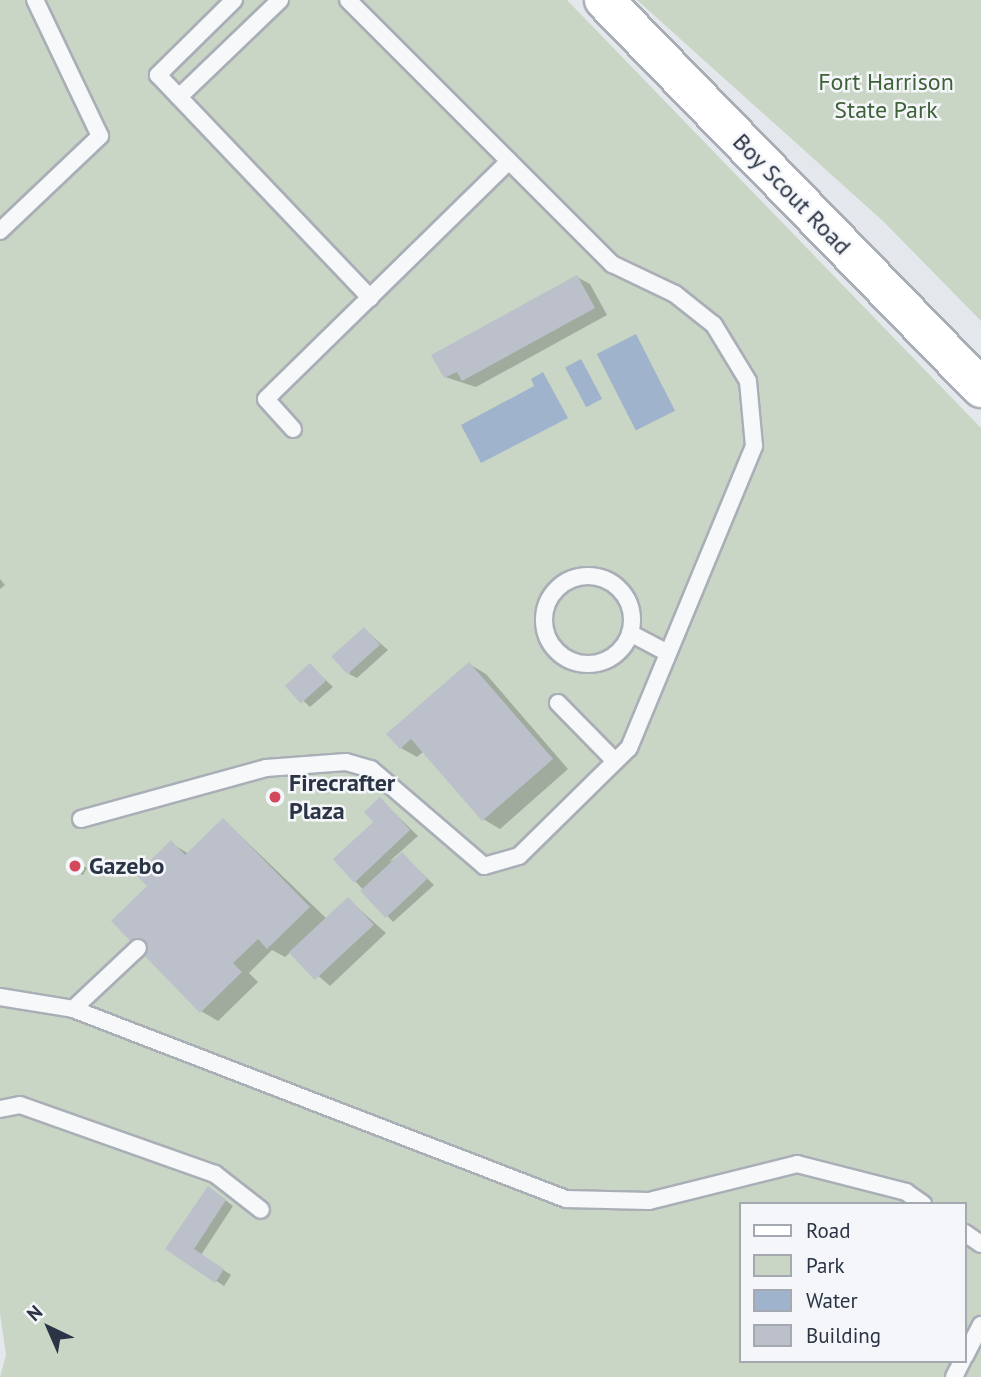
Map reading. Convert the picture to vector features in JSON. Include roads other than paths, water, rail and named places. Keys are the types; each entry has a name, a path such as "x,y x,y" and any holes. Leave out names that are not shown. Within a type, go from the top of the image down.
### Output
{"street":[{"name":"Boy Scout Road","path":"604,0 981,388"}],"lane":[{"path":"0,231 100,136 35,0"},
{"path":"234,0 158,75 370,298"},
{"path":"179,97 280,0"},
{"path":"82,819 266,768 346,761 371,769 484,866 519,856 629,748 754,446 748,381 713,325 675,294 612,264 348,0"},
{"path":"293,429 266,399 509,162"},
{"path":"595,576 629,603 630,633 601,662 573,662 551,645 547,605 566,582 595,576"},
{"path":"630,633 668,653"},
{"path":"558,703 615,761"},
{"path":"73,1009 138,948"},
{"path":"0,997 73,1009 566,1199 649,1201 797,1164 906,1192 920,1202"},
{"path":"0,1109 20,1105 215,1174 261,1210"},
{"path":"967,1352 981,1325"}],"water":[{"path":"636,334 675,411 636,431 597,354"},
{"path":"581,359 602,399 586,407 565,367"},
{"path":"543,372 568,418 481,463 461,425 534,386 531,379"}],"place":[{"name":"Firecrafter Plaza","path":"275,797"},
{"name":"Gazebo","path":"75,866"}],"park label":[{"name":"Fort Harrison State Park","path":"886,96"}]}
